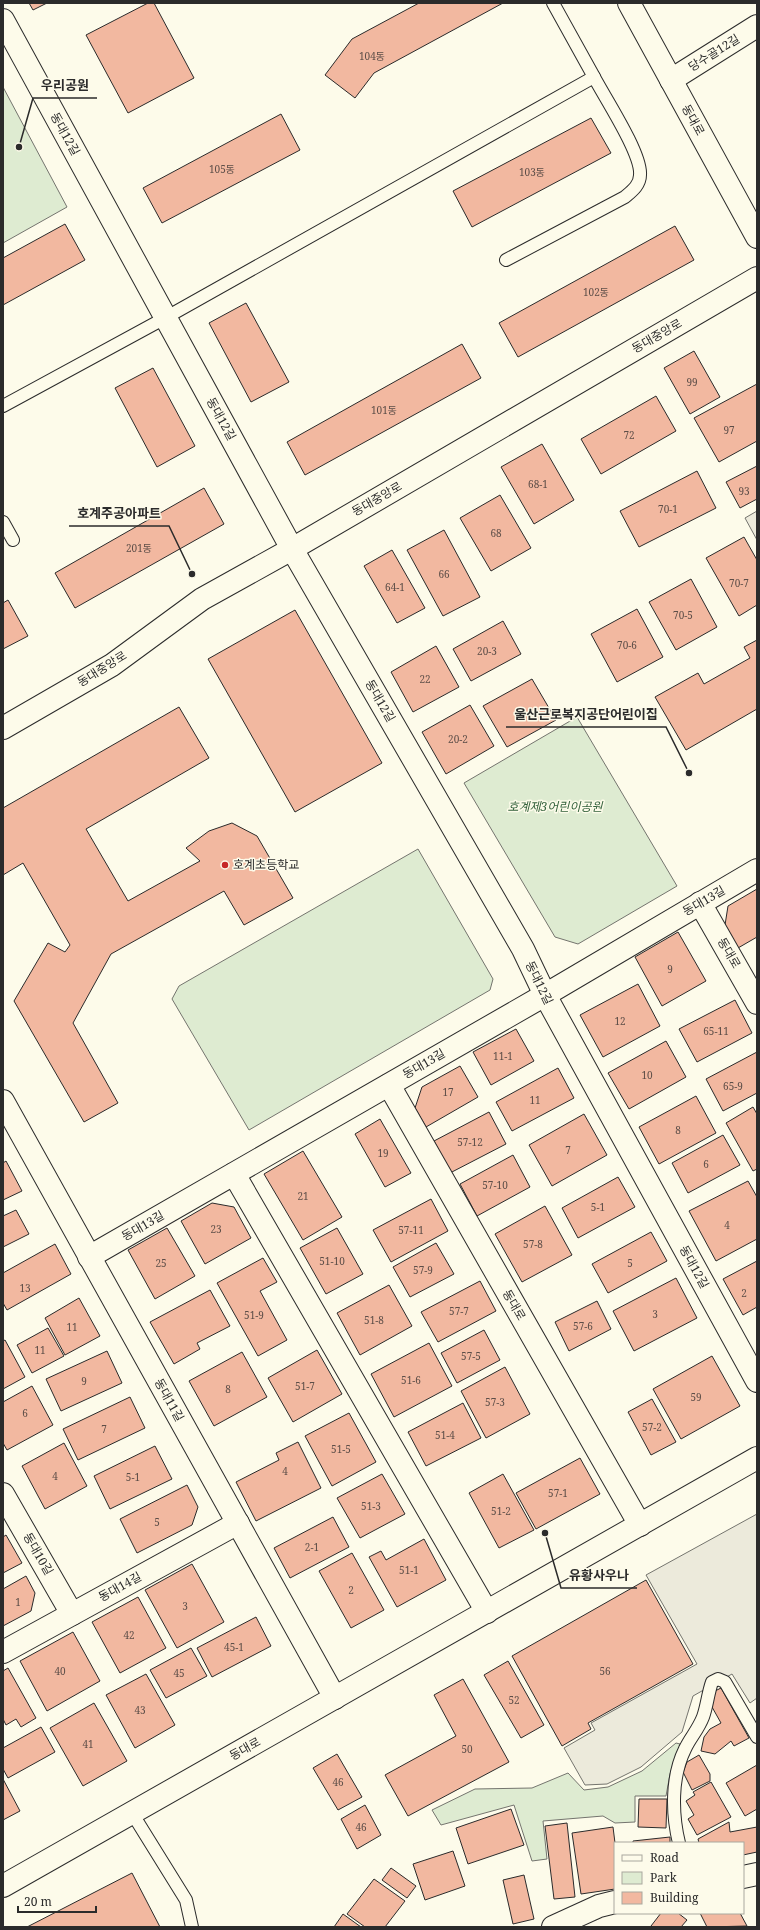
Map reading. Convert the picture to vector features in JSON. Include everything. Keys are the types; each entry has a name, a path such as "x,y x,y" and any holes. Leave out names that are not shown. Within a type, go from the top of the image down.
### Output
{"street":[{"name":"동대로","path":"629,3 757,237"},
{"name":"동대12길","path":"3,20 292,549 523,948 544,995 757,1381"},
{"name":"당수골12길","path":"671,80 757,26"},
{"name":"동대중앙로","path":"3,728 112,665 202,599 292,549 757,278"},
{"name":"동대13길","path":"89,1257 544,995 757,870"},
{"name":"동대로","path":"700,903 757,1003"},
{"name":"동대로","path":"388,1085 640,1525"},
{"name":"동대11길","path":"3,1102 335,1698"},
{"path":"234,1174 487,1612"},
{"name":"동대로","path":"3,1886 757,1458"},
{"name":"동대10길","path":"3,1494 72,1614"},
{"name":"동대14길","path":"3,1652 238,1523"},
{"path":"744,1877 757,1874"},
{"path":"553,1927 598,1906 614,1902"}],"lane":[{"path":"506,260 625,197 636,188 640,176 638,158 553,3"},
{"path":"3,406 165,318 594,77"},
{"path":"3,522 13,540"},
{"path":"679,1842 675,1802 676,1775 685,1749 697,1732 704,1715 712,1682 718,1679 725,1682 757,1738"},
{"path":"132,1813 186,1900 192,1927"}],"green space":[{"path":"3,87 67,207 3,243"},
{"name":"호계제3어린이공원","path":"577,717 677,886 578,944 555,937 464,783"},
{"path":"418,849 493,979 490,990 249,1130 172,999 179,986"},
{"path":"676,1743 680,1744 670,1774 666,1796 635,1796 635,1822 615,1823 603,1816 543,1821 547,1859 532,1861 514,1805 441,1825 432,1810 475,1789 532,1788 568,1773 584,1790 608,1787 642,1771"}],"shaded area":[{"path":"757,511 757,540 745,518"},
{"path":"757,1514 757,1698 750,1703 732,1674 693,1696 682,1732 641,1767 607,1784 585,1785 564,1748 595,1730 591,1723 697,1664 646,1575"}],"building":[{"path":"29,3 47,3 33,10"},
{"path":"148,3 154,3 194,78 128,113 86,35"},
{"path":"419,3 503,3 374,73 355,98 325,75 352,39"},
{"path":"281,114 300,150 162,223 143,188"},
{"path":"591,118 611,153 472,227 453,191"},
{"path":"65,224 85,260 3,305 3,258"},
{"path":"675,226 694,260 518,357 499,323"},
{"path":"246,303 289,382 251,402 209,323"},
{"path":"462,344 481,378 305,475 287,442"},
{"path":"694,351 720,397 690,414 664,368"},
{"path":"153,368 195,446 157,467 115,388"},
{"path":"757,384 757,441 719,462 694,418"},
{"path":"656,396 676,431 601,474 581,439"},
{"path":"542,444 574,500 534,524 501,467"},
{"path":"757,466 757,499 740,508 726,482"},
{"path":"697,471 716,508 639,547 620,511"},
{"path":"204,488 224,524 75,608 55,573"},
{"path":"500,495 531,548 491,571 460,518"},
{"path":"444,530 480,597 443,616 407,550"},
{"path":"744,537 757,560 757,605 739,616 706,558"},
{"path":"392,550 425,608 397,623 364,566"},
{"path":"691,579 717,627 676,650 649,602"},
{"path":"8,600 28,636 3,649 3,603"},
{"path":"637,609 663,657 617,682 591,634"},
{"path":"295,610 382,763 295,812 208,659"},
{"path":"503,621 521,654 471,681 453,649"},
{"path":"757,640 757,709 686,750 655,697 698,673 704,684 750,658 744,647"},
{"path":"436,646 459,687 413,712 391,672"},
{"path":"532,679 556,720 507,747 483,706"},
{"path":"470,705 494,746 446,774 422,732"},
{"path":"179,707 209,758 86,829 128,901 200,861 186,848 209,831 232,823 257,836 293,898 244,925 224,891 111,954 73,1023 118,1103 84,1122 14,1001 48,943 65,952 70,945 23,863 3,875 3,808"},
{"path":"757,889 757,937 738,948 725,925 728,906"},
{"path":"678,932 706,981 662,1006 635,957"},
{"path":"638,984 660,1026 603,1057 580,1015"},
{"path":"735,1000 752,1033 697,1062 679,1029"},
{"path":"516,1029 534,1061 491,1085 473,1052"},
{"path":"666,1041 686,1077 629,1109 608,1073"},
{"path":"757,1052 757,1093 723,1111 706,1079"},
{"path":"460,1066 478,1097 426,1127 415,1108 422,1087"},
{"path":"558,1068 574,1098 512,1131 496,1102"},
{"path":"696,1096 716,1133 659,1164 639,1127"},
{"path":"753,1107 757,1114 757,1169 753,1171 726,1123"},
{"path":"489,1112 506,1144 450,1173 434,1141"},
{"path":"584,1114 607,1155 552,1186 529,1145"},
{"path":"380,1119 411,1173 385,1187 355,1134"},
{"path":"723,1135 740,1165 688,1193 672,1163"},
{"path":"303,1151 342,1217 303,1240 264,1174"},
{"path":"513,1155 530,1187 477,1216 460,1184"},
{"path":"6,1161 22,1191 3,1200 3,1163"},
{"path":"618,1177 635,1207 578,1238 562,1208"},
{"path":"748,1181 757,1197 757,1239 716,1261 689,1211"},
{"path":"431,1199 448,1231 391,1262 373,1230"},
{"path":"212,1203 234,1207 251,1238 205,1264 181,1221"},
{"path":"545,1206 572,1255 522,1282 495,1234"},
{"path":"16,1210 29,1234 3,1247 3,1216"},
{"path":"167,1228 195,1276 155,1299 128,1250"},
{"path":"337,1228 363,1274 326,1294 300,1248"},
{"path":"651,1232 667,1261 608,1293 592,1264"},
{"path":"436,1243 454,1274 410,1297 393,1267"},
{"path":"55,1244 71,1274 7,1310 3,1303 3,1273"},
{"path":"263,1258 277,1282 260,1291 287,1340 258,1356 217,1283"},
{"path":"757,1261 757,1307 743,1315 723,1279"},
{"path":"676,1278 697,1318 634,1351 613,1311"},
{"path":"480,1281 496,1311 438,1342 421,1312"},
{"path":"389,1285 412,1326 360,1355 337,1313"},
{"path":"210,1290 230,1326 197,1343 200,1349 174,1364 150,1322"},
{"path":"79,1298 100,1336 65,1355 45,1318"},
{"path":"597,1301 611,1329 569,1351 555,1322"},
{"path":"48,1328 64,1356 32,1373 17,1345"},
{"path":"484,1330 500,1360 457,1383 441,1353"},
{"path":"5,1340 25,1377 3,1389 3,1341"},
{"path":"429,1343 452,1386 394,1417 371,1374"},
{"path":"317,1350 342,1394 293,1422 268,1378"},
{"path":"107,1351 122,1383 61,1411 46,1379"},
{"path":"242,1352 267,1397 214,1426 189,1381"},
{"path":"712,1356 740,1406 681,1439 653,1389"},
{"path":"505,1367 530,1414 486,1438 461,1391"},
{"path":"32,1386 53,1425 7,1450 3,1443 3,1402"},
{"path":"130,1397 145,1428 78,1460 63,1429"},
{"path":"652,1399 676,1442 651,1455 628,1412"},
{"path":"463,1403 481,1438 426,1466 408,1432"},
{"path":"349,1413 376,1462 332,1486 305,1436"},
{"path":"298,1442 321,1488 256,1521 236,1482 279,1460 276,1453"},
{"path":"64,1443 87,1486 45,1509 22,1466"},
{"path":"155,1446 172,1479 110,1509 94,1476"},
{"path":"580,1458 600,1494 536,1529 516,1493"},
{"path":"382,1474 405,1514 360,1538 337,1498"},
{"path":"503,1474 534,1530 499,1548 469,1493"},
{"path":"187,1485 198,1507 192,1525 137,1553 120,1519"},
{"path":"333,1517 349,1547 290,1578 274,1548"},
{"path":"6,1535 22,1563 3,1573 3,1537"},
{"path":"424,1539 446,1580 397,1607 369,1557 381,1551 386,1560"},
{"path":"352,1553 384,1610 351,1628 319,1571"},
{"path":"192,1564 224,1622 177,1648 145,1590"},
{"path":"26,1576 35,1593 31,1611 3,1626 3,1589"},
{"path":"646,1580 693,1664 588,1723 591,1729 562,1746 512,1656"},
{"path":"138,1597 166,1648 120,1673 92,1622"},
{"path":"256,1617 271,1646 212,1677 197,1648"},
{"path":"73,1632 100,1681 47,1711 20,1661"},
{"path":"191,1648 207,1676 166,1698 150,1670"},
{"path":"508,1661 544,1725 521,1738 484,1675"},
{"path":"8,1668 36,1718 21,1727 16,1719 6,1725 3,1719 3,1671"},
{"path":"146,1674 175,1725 135,1748 106,1695"},
{"path":"463,1679 509,1762 408,1816 385,1775 456,1736 434,1695"},
{"path":"721,1688 749,1738 734,1746 731,1741 715,1754 701,1751 704,1737 710,1729 721,1723 712,1707 713,1692"},
{"path":"94,1703 127,1761 83,1786 50,1728"},
{"path":"41,1727 55,1752 8,1778 3,1769 3,1748"},
{"path":"337,1754 362,1797 338,1810 313,1768"},
{"path":"699,1755 710,1774 710,1781 692,1790 683,1772 687,1762"},
{"path":"757,1765 757,1809 745,1816 726,1783"},
{"path":"3,1779 20,1811 3,1820"},
{"path":"711,1782 731,1817 697,1835 688,1819 694,1815 686,1801 695,1795 693,1792"},
{"path":"639,1799 667,1799 666,1828 638,1827"},
{"path":"365,1805 381,1835 357,1849 341,1819"},
{"path":"511,1809 524,1845 468,1864 456,1828"},
{"path":"729,1822 730,1832 757,1827 757,1852 744,1855 744,1842 699,1842 698,1839"},
{"path":"567,1823 575,1897 554,1899 545,1826"},
{"path":"613,1827 615,1842 614,1889 581,1894 572,1833"},
{"path":"670,1837 670,1842 633,1841"},
{"path":"453,1851 465,1886 425,1900 413,1864"},
{"path":"391,1868 416,1886 407,1898 382,1880"},
{"path":"132,1873 160,1927 27,1927"},
{"path":"524,1875 534,1919 513,1924 503,1880"},
{"path":"374,1879 405,1901 385,1927 365,1927 347,1914"},
{"path":"343,1914 361,1927 334,1927"},
{"path":"660,1914 679,1914 687,1920 681,1927 651,1926"},
{"path":"700,1914 741,1914 747,1926 707,1927"}],"place":[{"name":"우리공원","path":"19,147"},
{"name":"호계주공아파트","path":"192,574"},
{"name":"울산근로복지공단어린이집","path":"689,773"},
{"name":"호계초등학교","path":"225,865"},
{"name":"유황사우나","path":"545,1533"}]}
